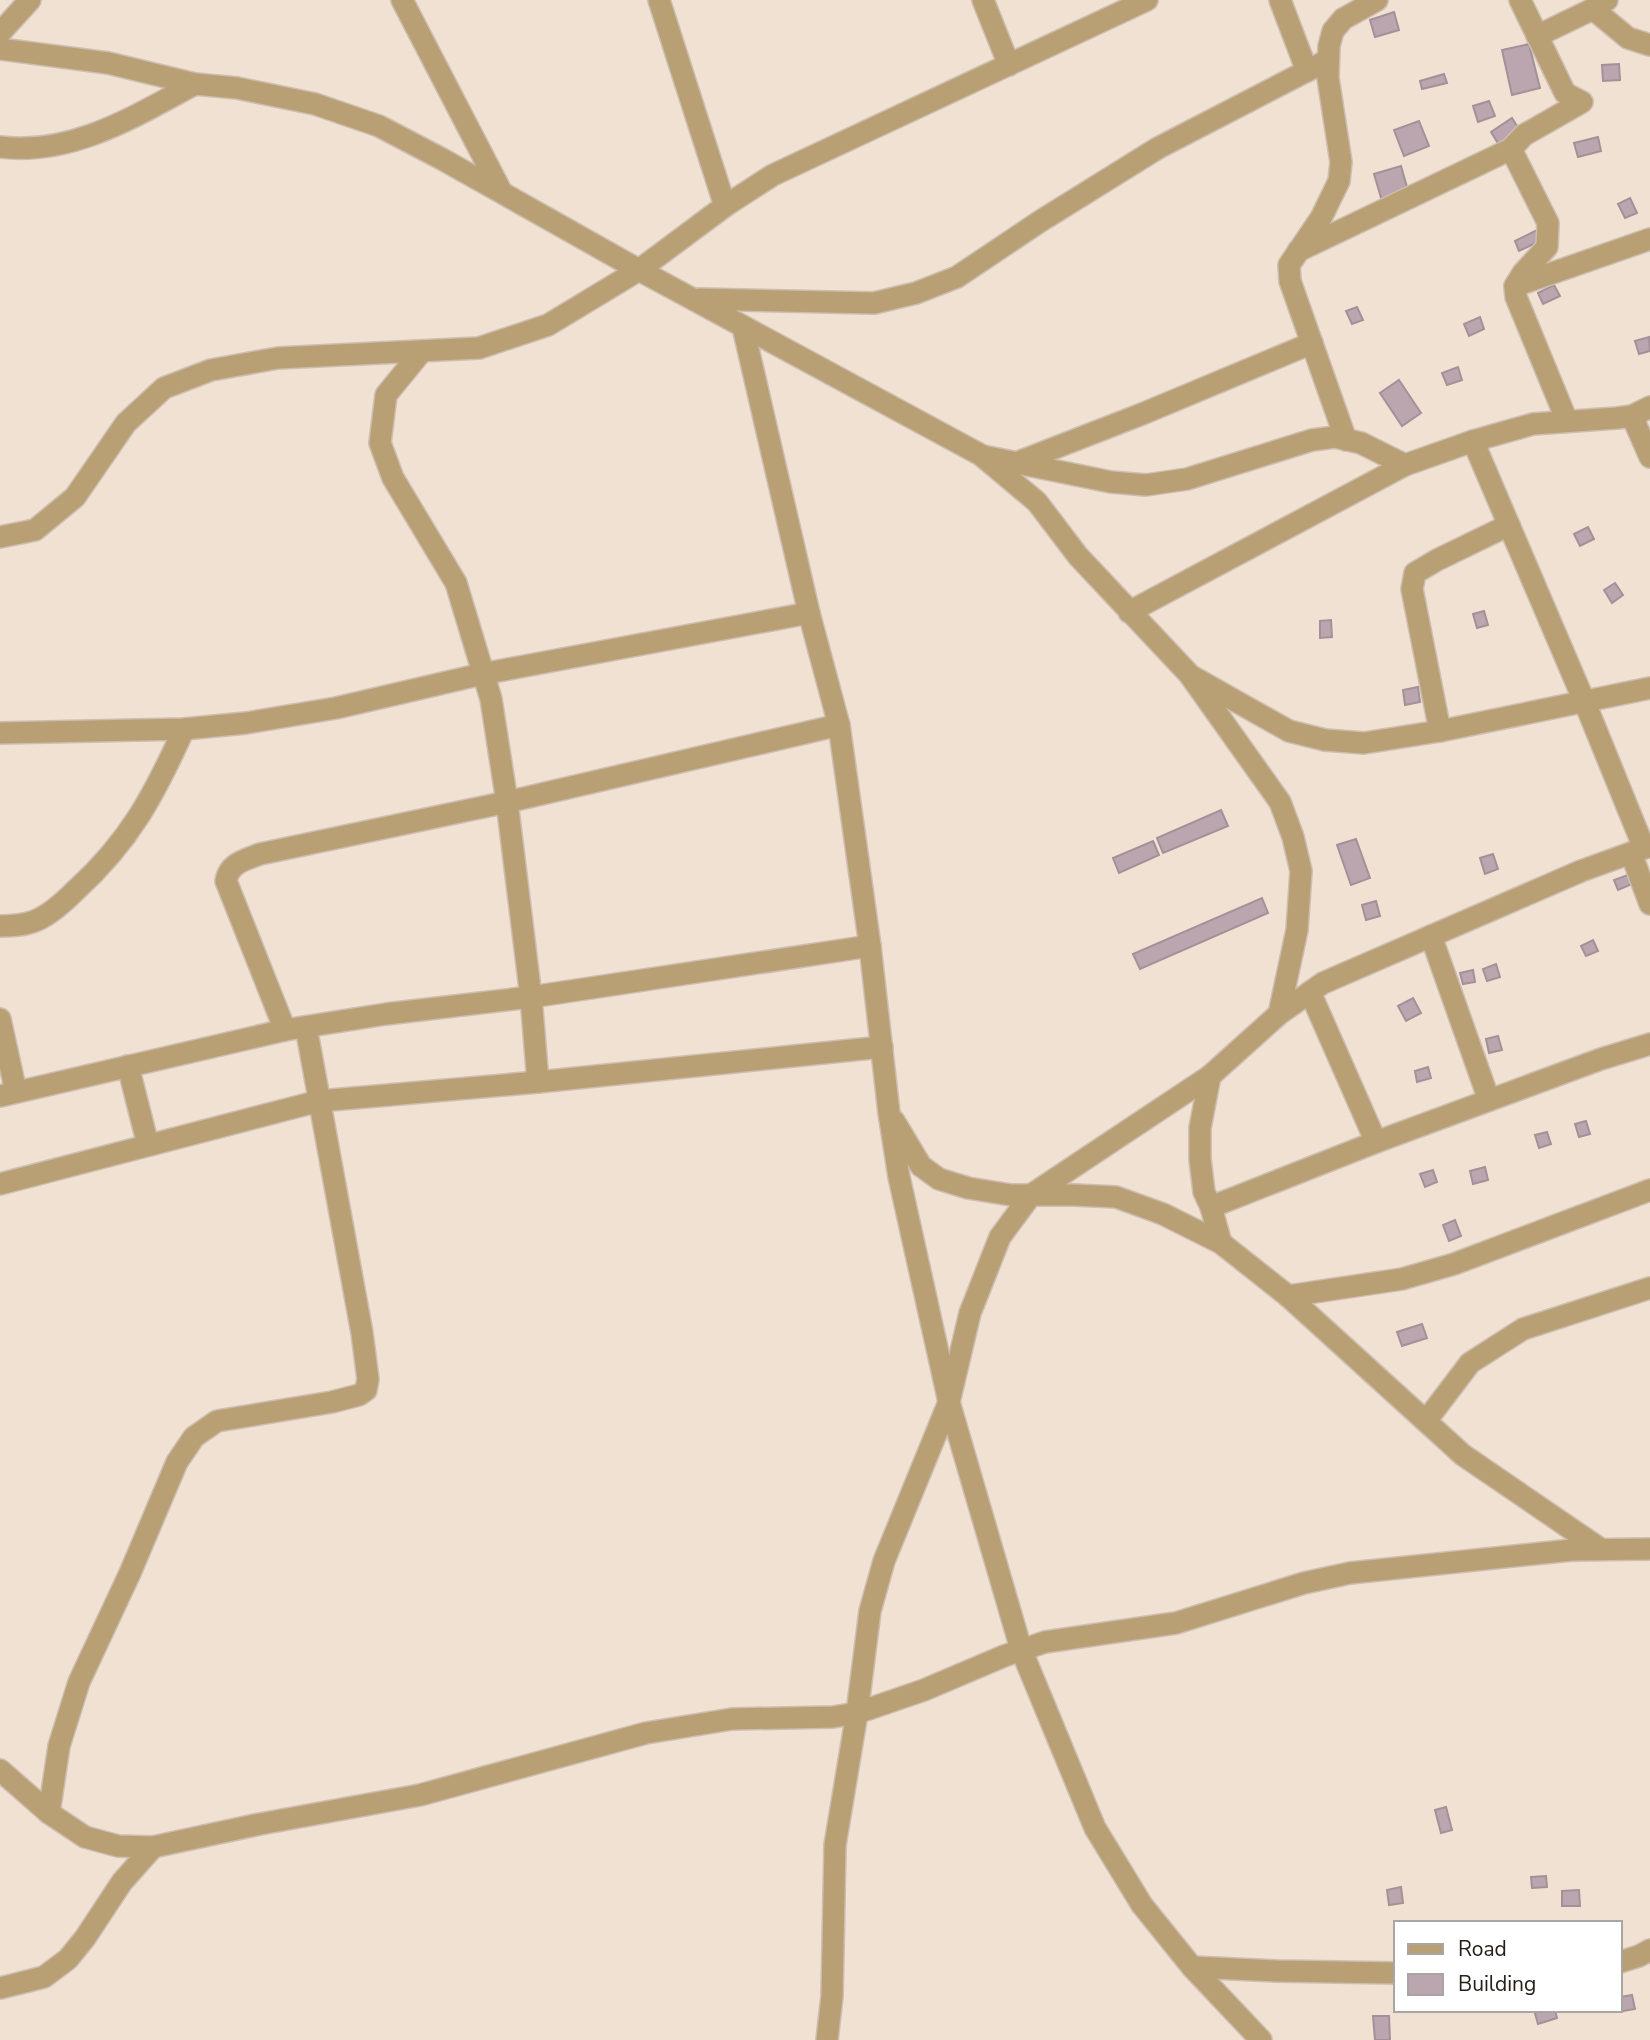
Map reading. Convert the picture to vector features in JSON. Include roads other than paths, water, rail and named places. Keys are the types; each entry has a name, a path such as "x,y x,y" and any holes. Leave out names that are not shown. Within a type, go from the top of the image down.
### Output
{"street":[{"path":"0,33 30,0"},
{"path":"402,0 501,191"},
{"path":"659,0 725,206"},
{"path":"983,0 1009,65"},
{"path":"1280,0 1307,71"},
{"path":"1346,440 1290,281 1289,265 1321,218 1339,181 1341,162 1328,78 1333,32 1343,19 1377,0"},
{"path":"1296,252 1511,149 1524,135 1582,102 1564,93 1520,0"},
{"path":"0,537 35,530 75,497 126,423 164,388 211,370 278,358 479,348 548,326 639,270 725,206 773,175 1137,2"},
{"path":"1537,36 1601,5 1628,38 1650,45"},
{"path":"0,49 108,63 195,84 237,88 314,104 379,126 981,455 1037,502 1078,556 1188,674 1280,802 1301,870 1297,930 1279,1014"},
{"path":"694,299 874,303 916,293 957,277 1158,148 1328,60"},
{"path":"0,147 56,145 112,129 195,84"},
{"path":"1511,149 1548,223 1546,247 1515,286 1516,297 1567,421"},
{"path":"1515,286 1650,239"},
{"path":"743,327 808,613 839,725 899,1177 949,1402 1021,1649 1095,1828 1142,1905 1192,1967 1261,2040"},
{"path":"1016,463 1312,343"},
{"path":"422,351 386,395 380,443 393,478 456,583 491,699 507,802 531,997 538,1082"},
{"path":"1129,612 1405,465 1473,441 1533,424 1641,411 1650,457"},
{"path":"981,455 1111,482 1146,485 1187,480 1312,440 1335,438 1361,443 1405,465"},
{"path":"1473,441 1585,703 1642,849 1650,904"},
{"path":"1440,732 1412,589 1415,573 1509,525"},
{"path":"0,733 184,729 246,723 336,708 482,674 808,613"},
{"path":"1188,674 1289,731 1325,740 1364,743 1440,732 1650,688"},
{"path":"48,1813 59,1746 79,1682 130,1573 177,1462 194,1437 217,1421 332,1402 359,1395 366,1390 368,1379 362,1333 320,1101 296,1028 226,881 227,873 233,865 260,854 507,802 839,725"},
{"path":"0,926 33,922 61,904 97,871 133,827 159,782 184,729"},
{"path":"827,2040 832,1996 835,1844 857,1713 870,1611 884,1561 949,1402 970,1313 1000,1237 1031,1195 1210,1076 1279,1014 1322,983 1581,871 1642,849"},
{"path":"1431,936 1489,1100"},
{"path":"0,1019 8,1094 296,1028 386,1014 531,997 870,946"},
{"path":"1310,992 1376,1142"},
{"path":"1212,1207 1376,1142 1601,1059 1650,1044"},
{"path":"0,1184 320,1101 538,1082 882,1046"},
{"path":"128,1066 148,1145"},
{"path":"1210,1076 1200,1128 1200,1159 1204,1192 1212,1207 1221,1242"},
{"path":"889,1113 922,1166 939,1180 1012,1195 1116,1198 1163,1214 1221,1242 1288,1296 1463,1455 1599,1548"},
{"path":"1288,1296 1402,1279 1454,1264 1650,1190"},
{"path":"1426,1421 1470,1363 1522,1329 1650,1288"},
{"path":"0,1770 66,1827 99,1842 118,1846 153,1847 260,1824 420,1795 646,1733 732,1719 834,1717 857,1713 924,1690 1021,1649 1079,1635 1176,1623 1304,1583 1350,1573 1599,1548 1650,1549"},
{"path":"0,1988 44,1977 68,1959 122,1882 153,1847"},
{"path":"1622,1961 1650,1950"},
{"path":"1192,1967 1394,1973"}]}
